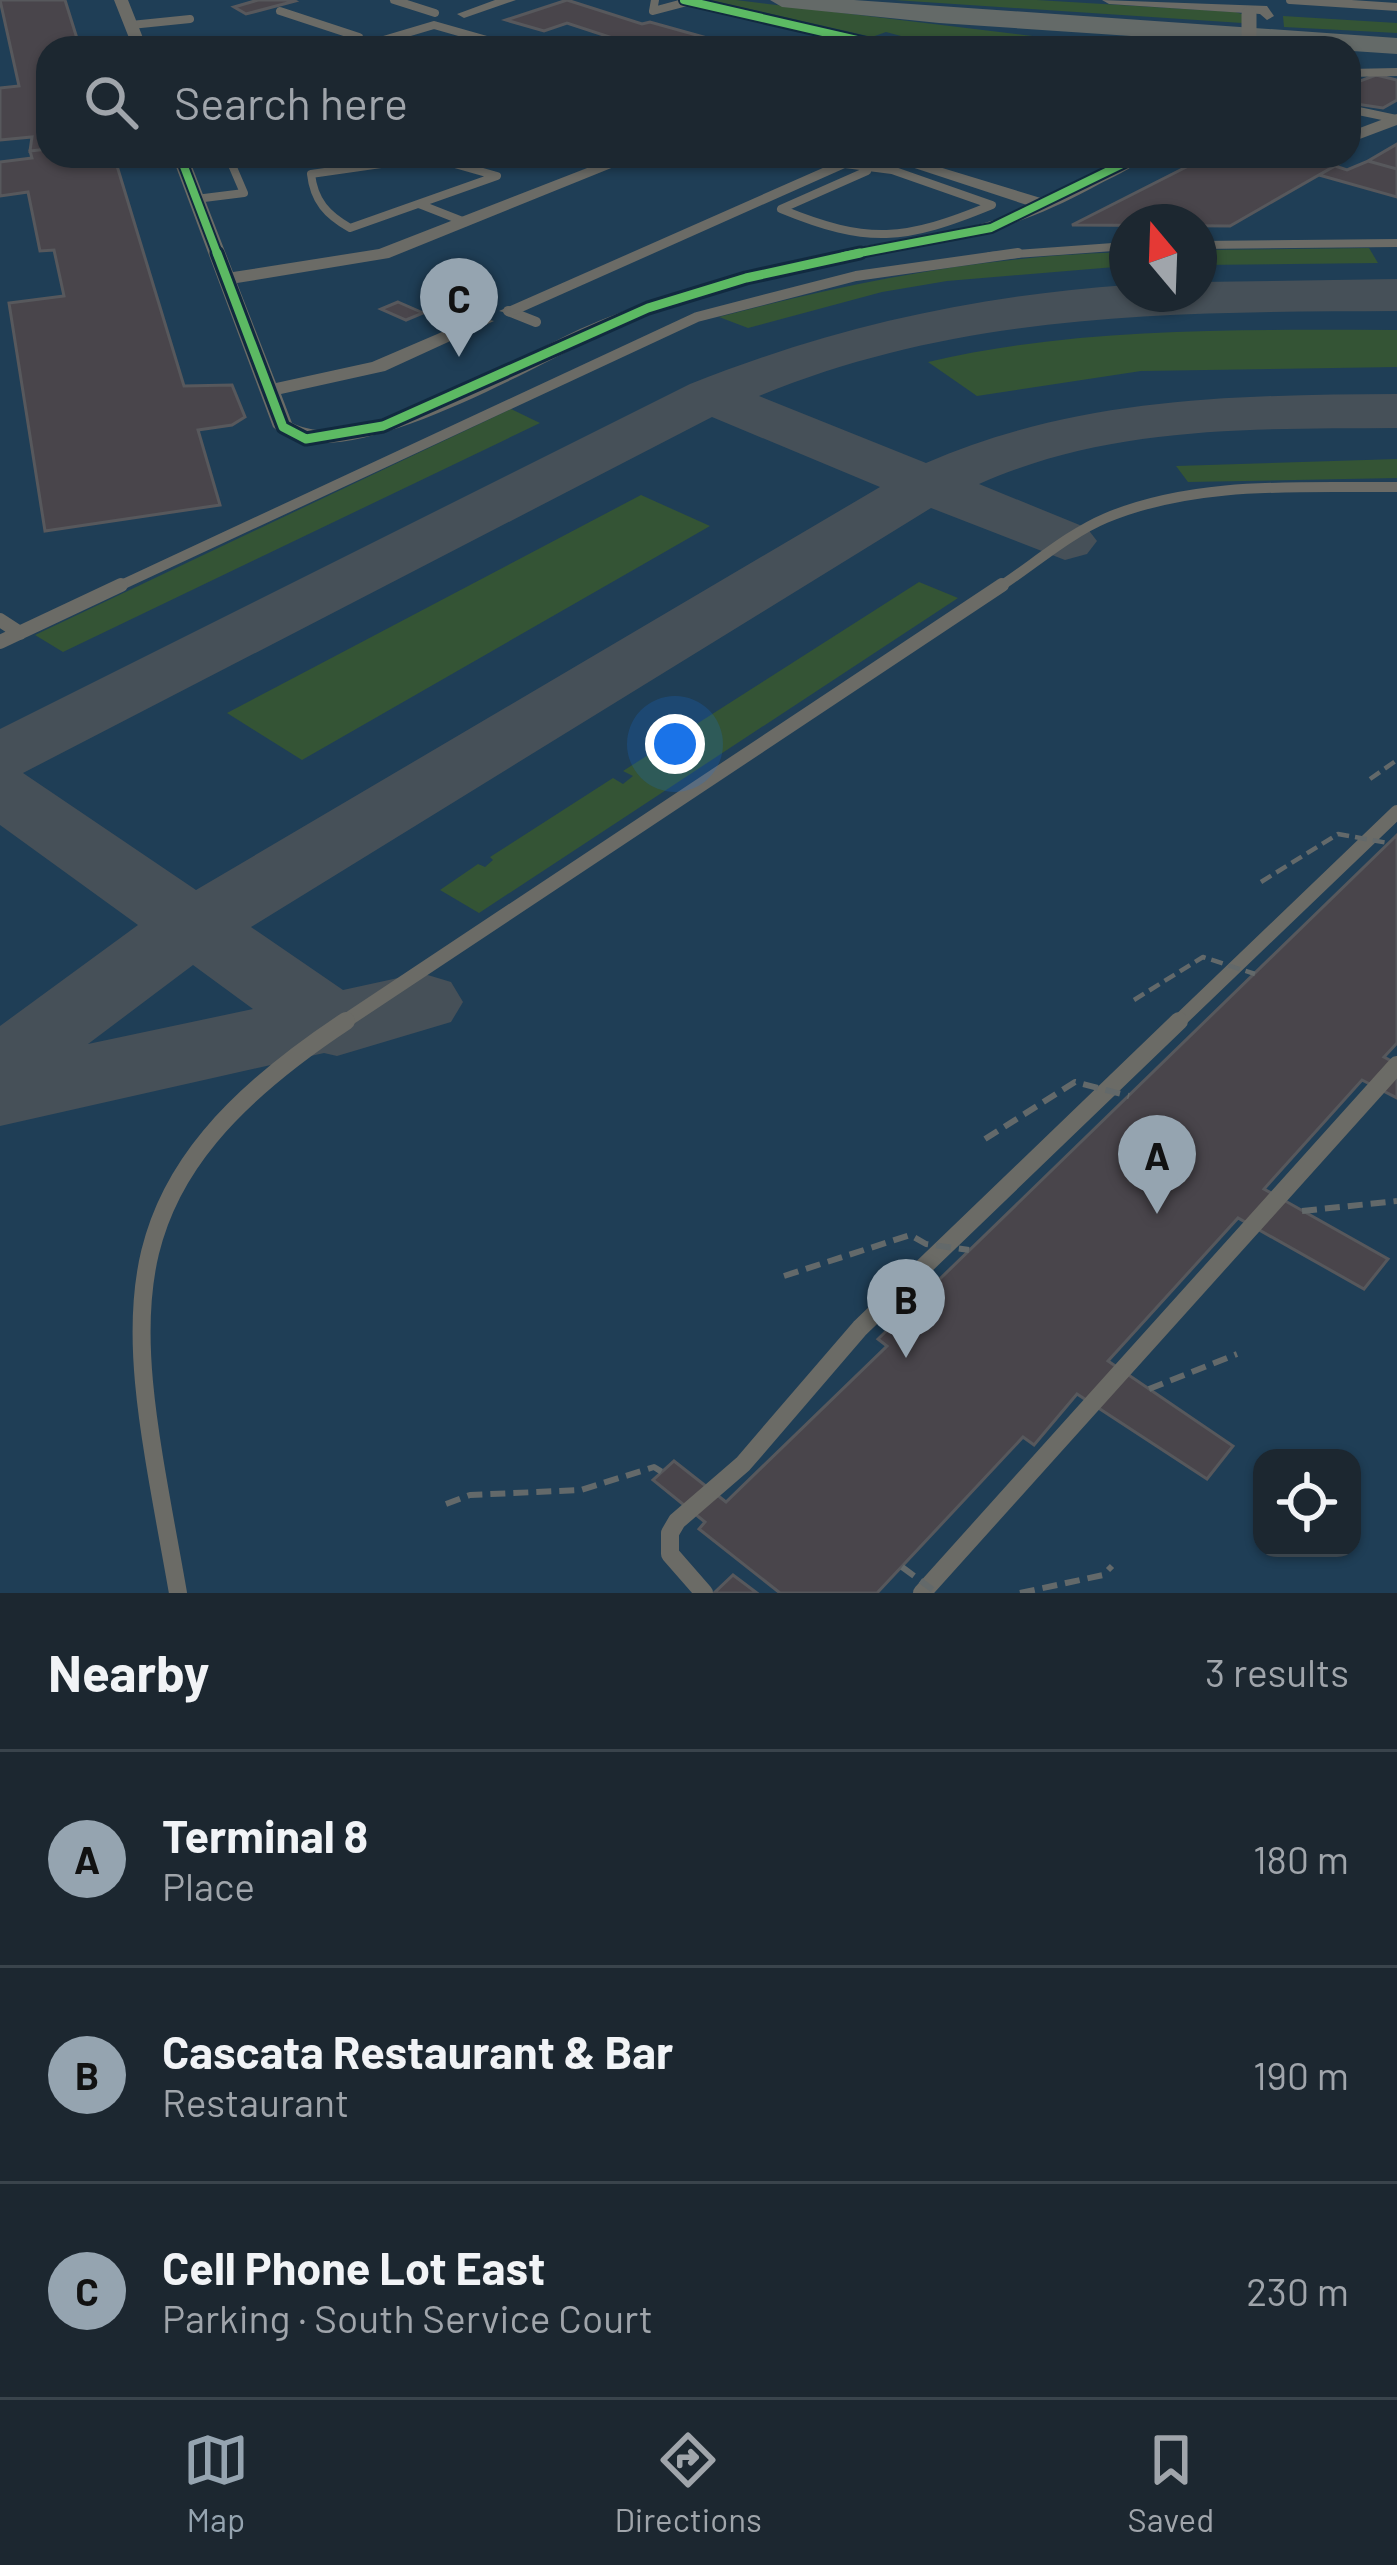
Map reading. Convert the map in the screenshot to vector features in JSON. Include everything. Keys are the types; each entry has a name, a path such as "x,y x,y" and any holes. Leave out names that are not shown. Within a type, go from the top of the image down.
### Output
{"highway":[{"path":"752,0 1056,36"},
{"path":"782,0 939,16 1291,36"},
{"path":"847,0 1318,36"},
{"path":"1264,10 1397,19"},
{"path":"1361,39 1397,42"},
{"path":"1361,40 1397,42"},
{"path":"1361,61 1397,61"}],"street":[{"path":"121,0 135,36"},
{"path":"464,14 509,0"},
{"path":"1109,0 1264,10"},
{"path":"687,1 840,36"},
{"path":"1361,133 1397,119"},
{"path":"184,168 283,427 298,440 329,442 364,435 604,326 698,292 822,260 988,230 1116,168"},
{"path":"225,279 360,260 602,168"},
{"path":"508,311 849,168"},
{"path":"925,168 1044,205"},
{"path":"268,391 378,367 484,321"}],"lane":[{"path":"394,0 436,13"},
{"path":"655,0 653,10 687,1"},
{"path":"1264,10 1397,7"},
{"path":"280,11 355,36"},
{"path":"131,25 190,20"},
{"path":"397,36 434,25 473,36"},
{"path":"1361,72 1397,71"},
{"path":"1361,112 1397,119"},
{"path":"196,199 244,193 233,168"},
{"path":"353,168 311,174 312,192 325,215 350,228 496,176 468,168"},
{"path":"852,168 781,209 840,232 870,236 951,222 992,205 881,168"},
{"path":"418,204 465,222"},
{"path":"1217,245 1397,243"},
{"path":"0,642 697,317 788,289 896,266 1036,249 1109,247"},
{"path":"508,311 536,322"},
{"path":"178,1593 142,1359 143,1271 159,1211 175,1182 242,1100 337,1027 1101,520 1140,505 1209,492 1397,488"},
{"path":"0,620 20,633"},
{"path":"704,1593 670,1554 670,1533 677,1521 743,1464 860,1328 1397,812"},
{"path":"922,1593 1397,1065"}],"path":[{"path":"1370,779 1397,760"},
{"path":"1261,882 1338,834 1388,843"},
{"path":"1134,1000 1203,958 1255,974"},
{"path":"986,1139 1075,1082 1130,1096"},
{"path":"1302,1211 1397,1201"},
{"path":"784,1276 910,1235 926,1244 969,1250"},
{"path":"1149,1389 1237,1354"},
{"path":"446,1504 470,1495 581,1490 654,1467 662,1472"},
{"path":"1020,1593 1103,1575 1112,1566"},
{"path":"902,1567 937,1593"}],"shaded area":[{"path":"0,0 1397,0 1397,1593 0,1593"}],"green space":[{"path":"710,0 1032,36 886,32 868,36"},
{"path":"894,0 1037,0 1235,12 1242,14 1242,23"},
{"path":"1283,16 1397,23 1397,33 1284,27"},
{"path":"1369,248 1378,263 1217,265 1217,250"},
{"path":"1109,253 1109,268 947,281 882,292 748,328 719,317 921,272"},
{"path":"1397,330 1397,367 1141,371 977,396 928,362 1103,336"},
{"path":"511,409 540,423 63,652 35,635"},
{"path":"1397,459 1397,478 1188,482 1176,466"},
{"path":"641,495 710,526 302,760 227,713"},
{"path":"919,582 958,598 479,913 440,890 478,864 485,867 493,860 490,857 613,778 623,784 633,776 623,771"}],"building":[{"path":"0,0 65,0 76,36 36,36 36,150 30,151 32,137 0,140 0,88 19,86"},
{"path":"258,0 295,1 246,14 234,7"},
{"path":"567,0 700,36 607,36 567,23 544,31 506,20"},
{"path":"1376,75 1397,80 1397,100 1383,108 1361,105 1361,81"},
{"path":"1397,144 1397,169 1368,161"},
{"path":"36,150 36,168 118,168 184,386 232,385 245,417 232,425 198,430 220,505 45,531 9,303 64,296 54,250 40,251 28,192 0,196 0,162 32,158 30,151"},
{"path":"1368,161 1397,169 1397,197 1319,175 1331,168 1361,168"},
{"path":"1184,168 1331,168 1230,226 1217,226 1217,204 1113,204"},
{"path":"1109,206 1109,225 1072,225"},
{"path":"398,302 423,313 406,320 381,309"},
{"path":"1397,835 1397,1043 1384,1057 1397,1064 1397,1098 1362,1080 1264,1189 1388,1259 1364,1289 1238,1218 1108,1361 1233,1446 1207,1479 1077,1394 1034,1445 1023,1437 877,1593 780,1593 699,1529 705,1522 653,1480 674,1461 726,1502 887,1346 878,1339"},
{"path":"733,1575 757,1593 714,1593"}],"taxiway":[{"path":"710,396 796,361 963,318 1132,300 1397,295"},
{"path":"0,757 710,396"},
{"path":"710,396 927,485"},
{"path":"927,485 988,458 1102,426 1214,414 1397,411"},
{"path":"194,926 927,485"},
{"path":"927,485 1065,541"},
{"path":"0,790 194,926"},
{"path":"0,1077 92,996 194,926"},
{"path":"194,926 330,1022"},
{"path":"330,1022 421,1002"},
{"path":"0,1094 330,1022"},
{"path":"330,1022 337,1027"}],"cycle path":[{"path":"684,0 840,36"},
{"path":"185,168 283,427 306,439 340,437 430,409 585,334 713,287 813,262 991,228 1116,168"}],"place":[{"name":"Cell Phone Lot East","path":"459,357"},
{"name":"Terminal 8","path":"1157,1214"},
{"name":"Cascata Restaurant & Bar","path":"906,1358"}]}
